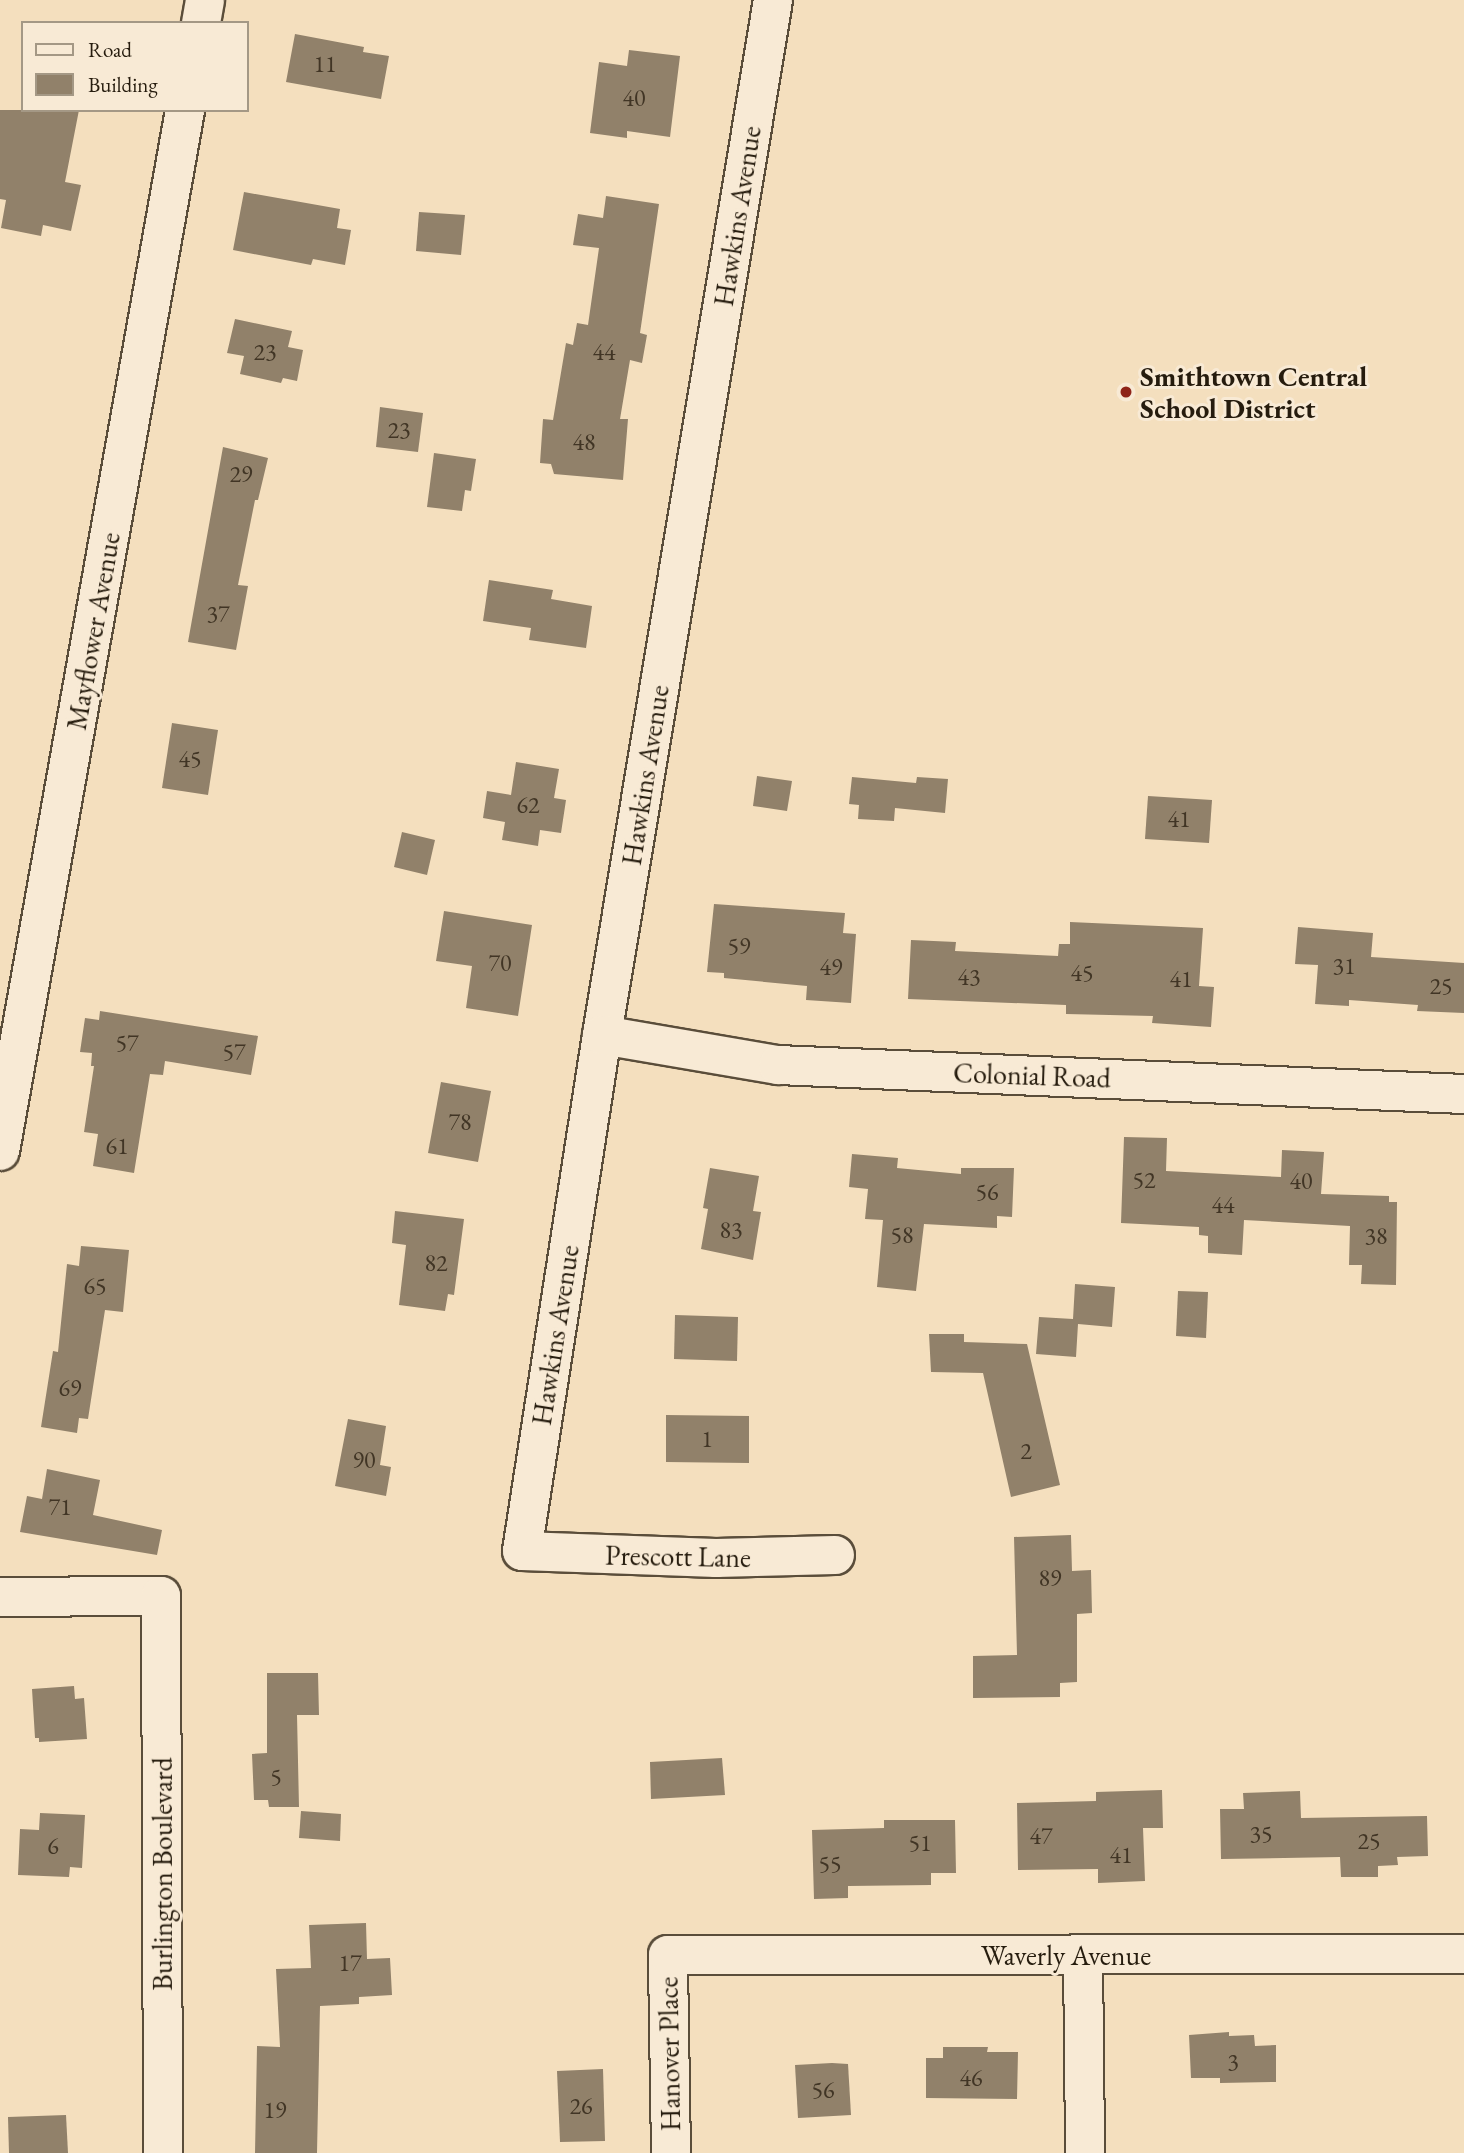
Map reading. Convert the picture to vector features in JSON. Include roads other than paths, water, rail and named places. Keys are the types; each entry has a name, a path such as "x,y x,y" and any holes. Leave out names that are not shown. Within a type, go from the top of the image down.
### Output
{"street":[{"path":"201,21 205,0"},
{"name":"Hawkins Avenue","path":"522,1551 602,1035 773,0"},
{"name":"Mayflower Avenue","path":"0,1151 185,112"},
{"name":"Colonial Road","path":"602,1035 778,1065 1464,1094"},
{"name":"Prescott Lane","path":"522,1551 716,1558 835,1555"},
{"name":"Burlington Boulevard","path":"0,1597 161,1596 163,2153"},
{"name":"Waverly Avenue","path":"668,1955 1464,1954"},
{"name":"Hanover Place","path":"668,1955 671,2153"},
{"path":"1083,1955 1085,2153"}],"place":[{"name":"Smithtown Central School District","path":"1126,392"}]}
